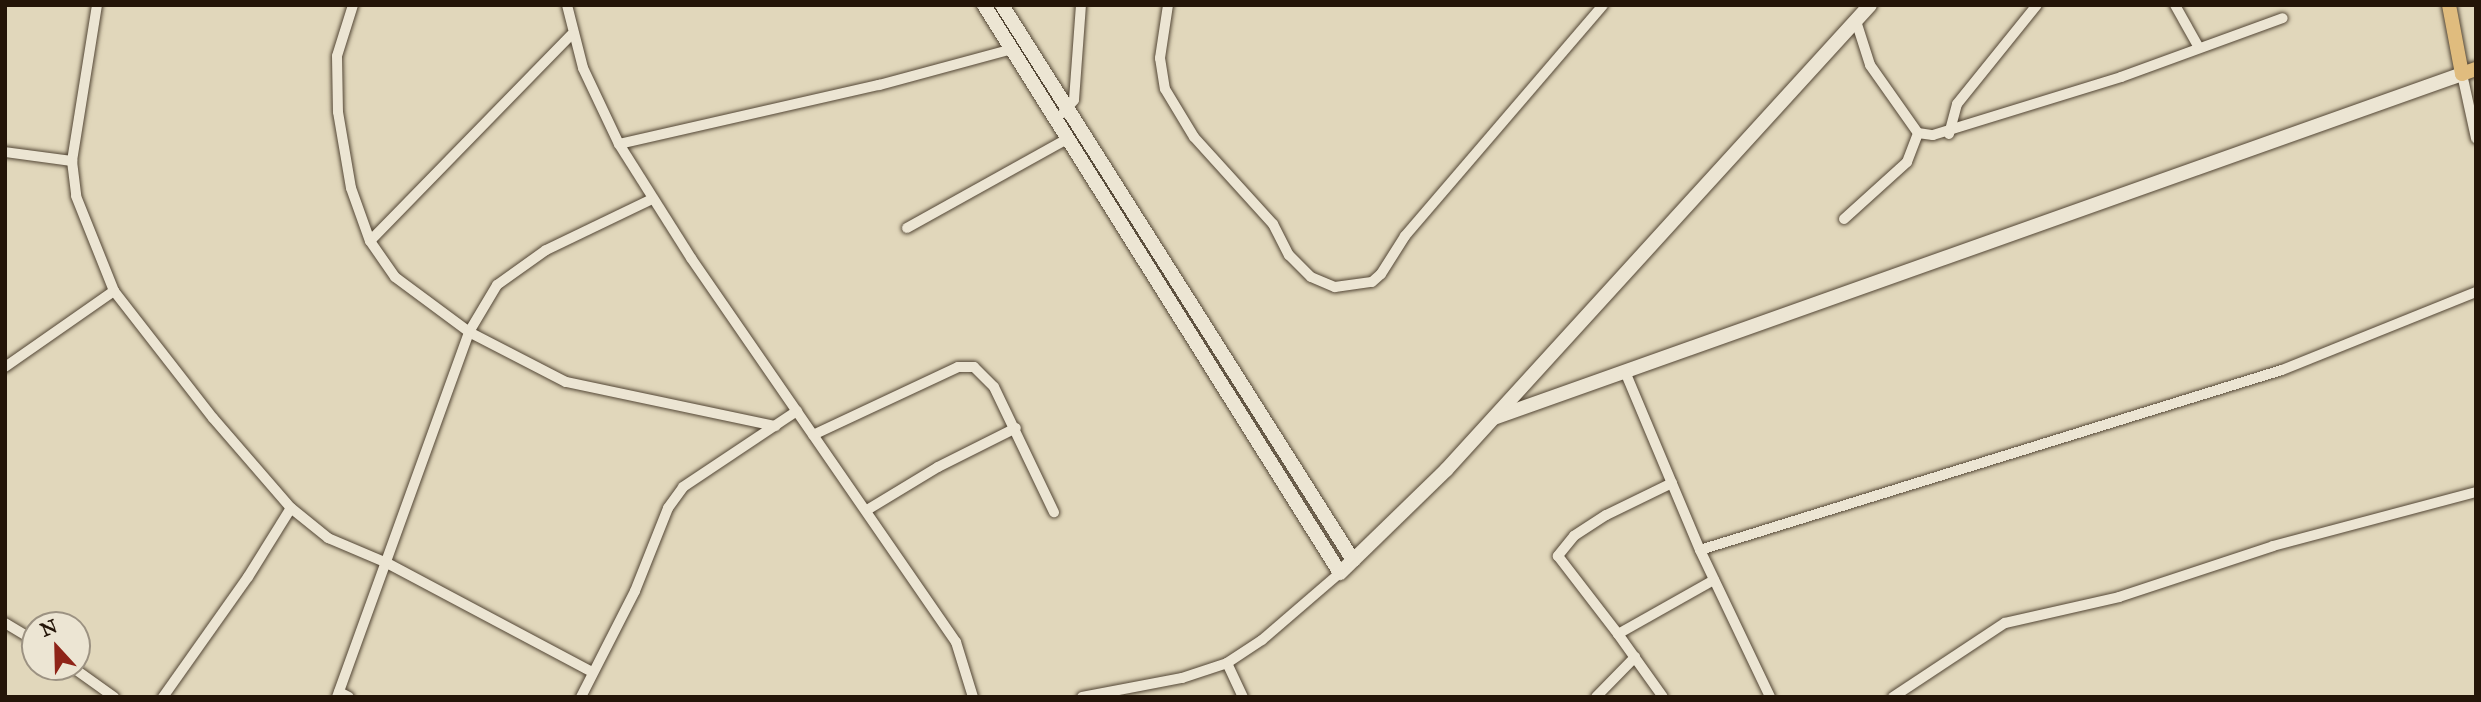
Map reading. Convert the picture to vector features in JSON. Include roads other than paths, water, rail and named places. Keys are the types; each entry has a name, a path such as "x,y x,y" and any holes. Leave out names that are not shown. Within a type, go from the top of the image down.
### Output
{"main road":[{"path":"2449,5 2469,71"}],"street":[{"path":"97,5 72,161 80,209 114,291 213,418 291,508 328,538 387,563 592,672"},
{"path":"353,5 337,56 338,112 352,188 370,240 396,277 469,332 566,382 775,426"},
{"path":"567,5 572,35 598,105 619,144 652,199 956,642 973,697"},
{"path":"984,5 1340,573"},
{"path":"1002,5 1353,560"},
{"path":"1055,119 1073,100 1081,5"},
{"path":"1168,5 1160,58 1165,89 1194,137 1273,224 1289,255 1311,277 1335,287 1371,282 1381,274 1405,236 1603,5"},
{"path":"1082,697 1182,678 1227,663 1262,640 1340,573 1493,419 1870,5"},
{"path":"1948,134 1957,104 2037,5"},
{"path":"2175,5 2198,46"},
{"path":"1918,133 1948,134 2180,57 2198,46 2283,18"},
{"path":"1856,21 1870,65 1918,133"},
{"path":"370,240 572,35"},
{"path":"619,144 879,86 1012,49"},
{"path":"1493,419 1626,374 2469,71 2476,138"},
{"path":"1844,219 1907,162 1918,133"},
{"path":"907,228 1067,139"},
{"path":"7,154 72,161"},
{"path":"342,695 469,332 497,285 546,250 652,199"},
{"path":"5,367 114,291"},
{"path":"1700,550 2282,370 2476,292"},
{"path":"813,435 958,367 974,367 994,387 1054,512"},
{"path":"1626,374 1700,550 1770,697"},
{"path":"581,697 635,591 668,509 683,487 715,461 797,411"},
{"path":"867,510 938,467 1016,428"},
{"path":"1663,697 1558,556 1574,536 1605,515 1672,483"},
{"path":"1893,697 2004,623 2119,597 2273,546 2476,492"},
{"path":"163,697 242,587 291,508"},
{"path":"1618,634 1714,580"},
{"path":"5,623 21,632"},
{"path":"1596,697 1635,657"},
{"path":"1227,663 1243,697"},
{"path":"91,681 114,697"}]}
